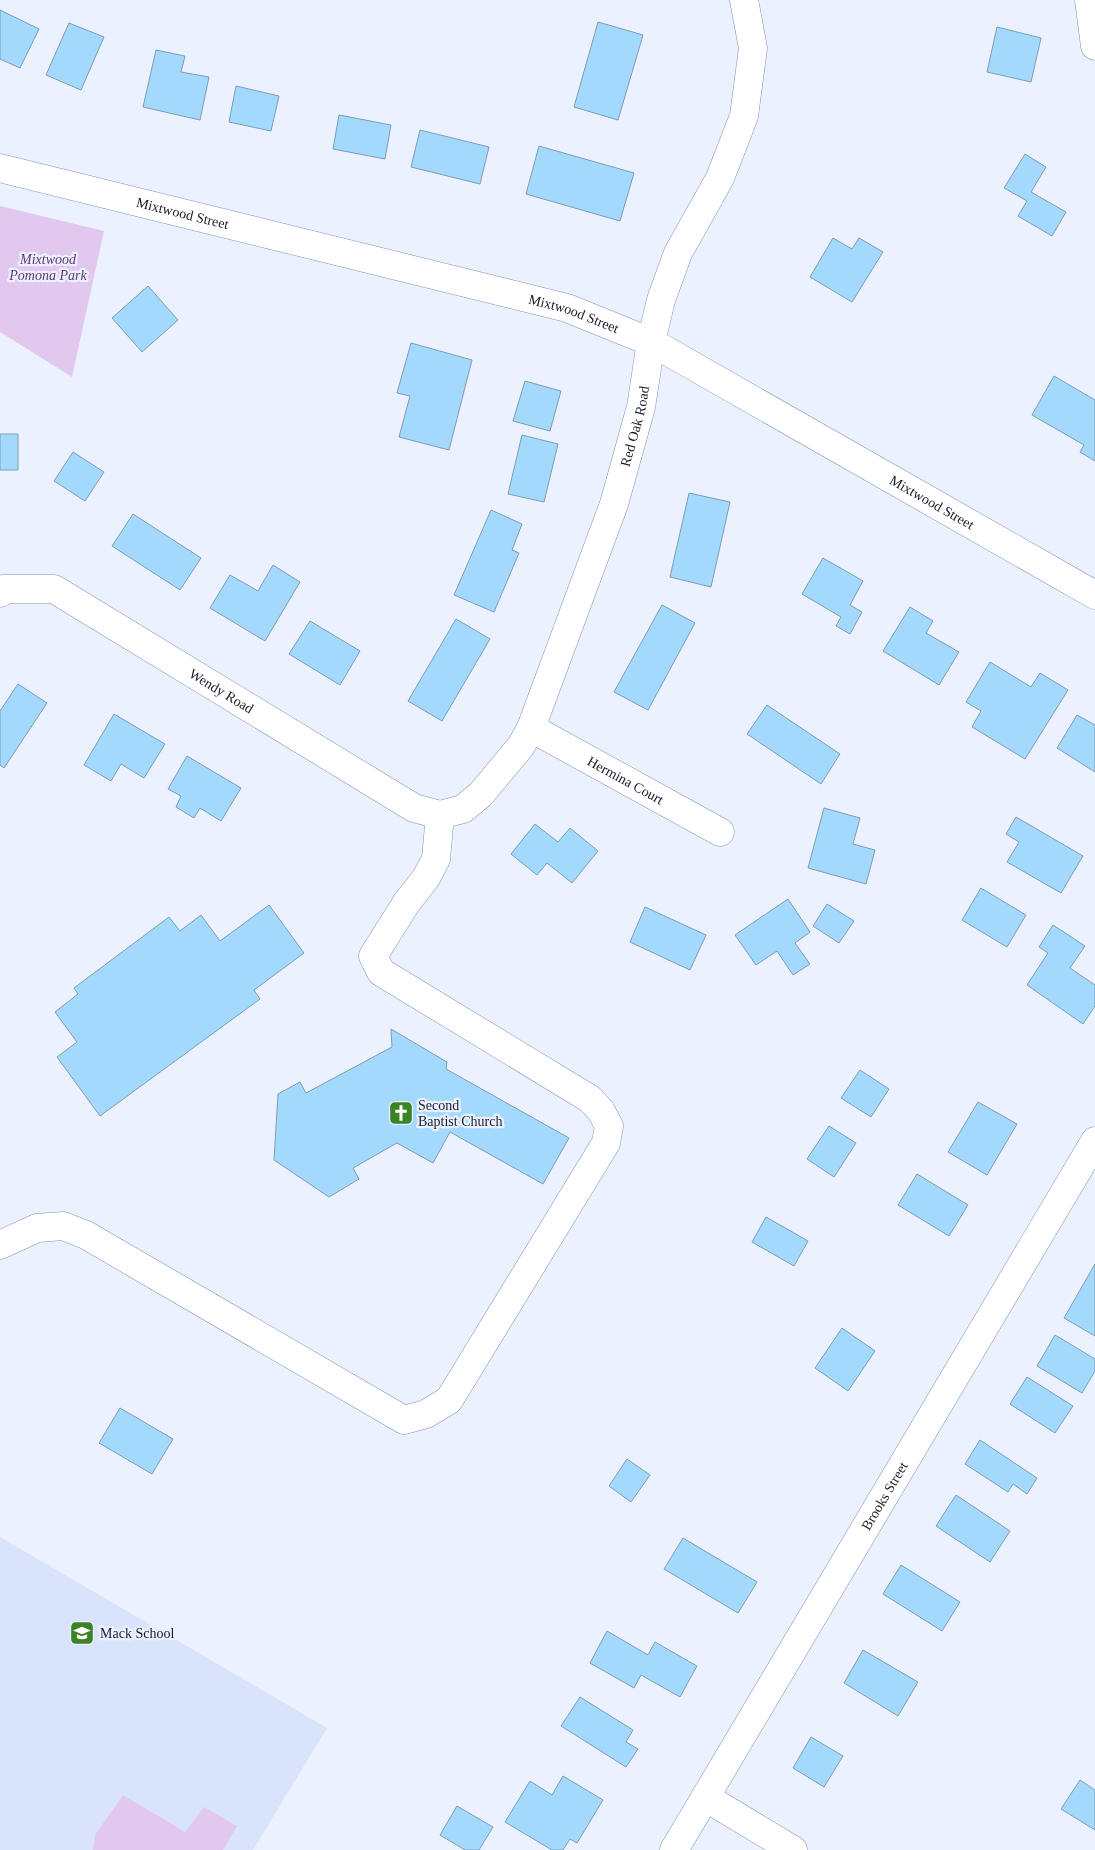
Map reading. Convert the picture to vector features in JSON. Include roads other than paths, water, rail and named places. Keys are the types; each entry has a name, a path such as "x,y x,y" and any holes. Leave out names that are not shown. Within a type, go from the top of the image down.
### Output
{"street":[{"name":"Red Oak Road","path":"440,815 463,809 481,794 521,746 531,728 614,504 641,407 651,342 661,300 678,254 720,178 744,116 753,48 744,0"},
{"path":"1089,0 1095,46"},
{"name":"Mixtwood Street","path":"0,168 567,308 651,342 1095,595"},
{"name":"Wendy Road","path":"0,592 3,589 54,589 414,808 440,815"},
{"name":"Hermina Court","path":"531,728 720,832"},
{"path":"0,1246 37,1228 64,1226 94,1240 404,1420 426,1414 449,1400 606,1143 609,1126 601,1111 590,1100 380,972 373,956 407,902 426,878 436,859 440,815"},
{"name":"Brooks Street","path":"674,1850 1095,1141"},
{"path":"705,1797 793,1850"}],"place":[{"name":"Second Baptist Church","path":"401,1113"},
{"name":"Mack School","path":"82,1633"}],"park label":[{"name":"Mixtwood Pomona Park","path":"48,268"}]}
